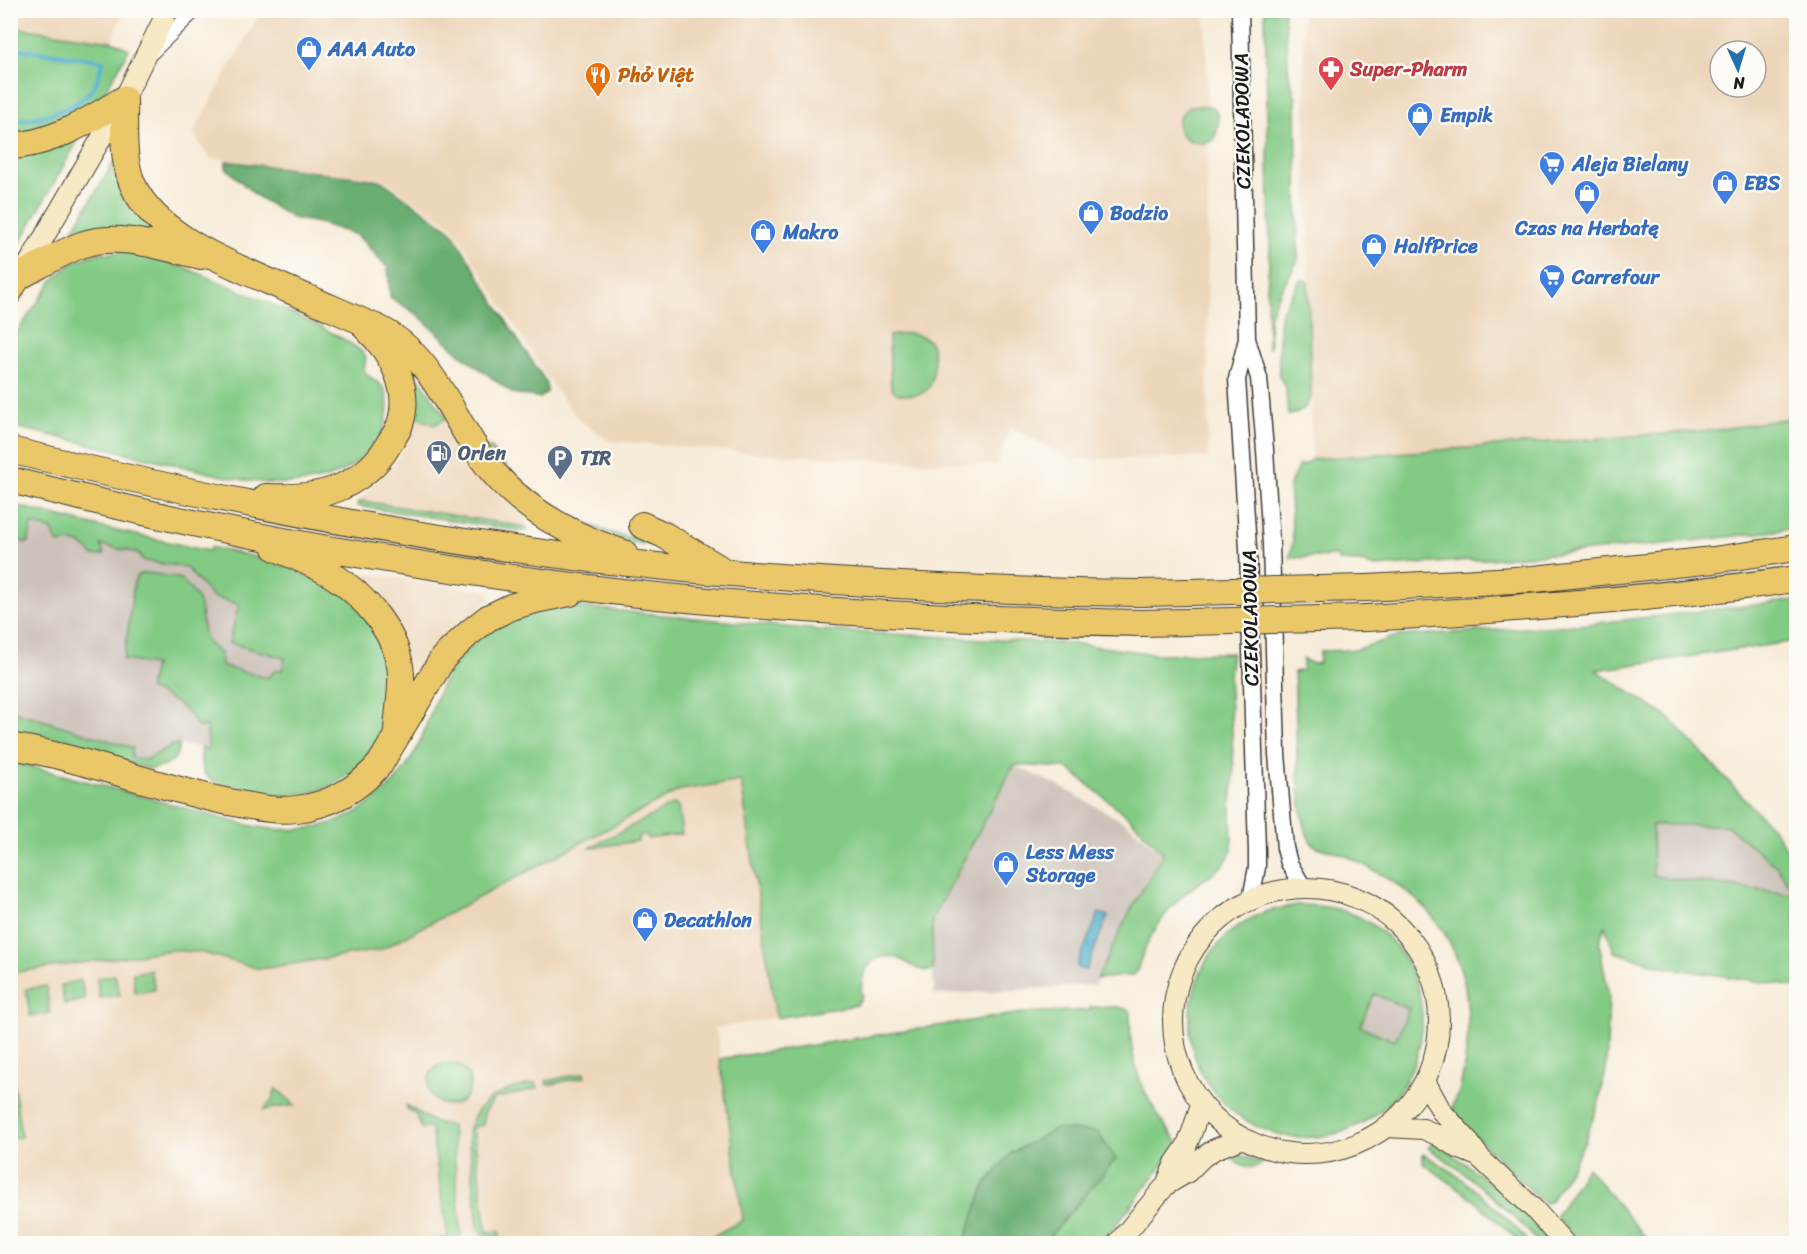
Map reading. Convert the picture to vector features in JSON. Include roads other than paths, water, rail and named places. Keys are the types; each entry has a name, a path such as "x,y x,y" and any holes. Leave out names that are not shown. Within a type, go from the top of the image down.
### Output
{"highway":[{"path":"10,146 31,143 63,132 124,99 126,161 129,174 138,196 162,223 224,261 383,330 408,349 438,384 467,436 487,465 535,511 568,530 610,549 687,569"},
{"path":"16,285 81,245 103,240 132,242 224,261"},
{"path":"202,494 270,497 298,496 329,491 342,487 358,477 383,454 399,426 403,407 402,386 389,356 374,336 349,315"},
{"path":"10,450 202,494 406,532 590,559 730,573 929,588 1141,593 1367,588 1534,579 1713,560 1797,548"},
{"path":"10,480 222,529 456,569 594,588 820,610 1141,623 1367,618 1535,608 1716,590 1797,579"},
{"path":"642,525 730,573"},
{"path":"222,529 289,553 330,574 354,592 379,618 393,645 401,673 396,735"},
{"path":"10,738 44,751 205,797 260,808 296,810 315,806 334,800 369,776 380,764 443,658 488,618 511,607 535,600 594,588"},
{"path":"10,746 44,751"}],"main road":[{"path":"16,285 124,99 168,10"},
{"path":"1303,887 1355,897 1375,907 1408,936 1420,953 1433,983 1438,1033 1433,1060 1425,1081 1414,1100 1387,1127 1360,1142 1337,1150 1314,1154 1292,1154 1271,1150 1243,1138 1219,1122 1201,1104 1184,1076 1178,1060 1172,1029 1174,1000 1186,964 1205,934 1232,909 1251,899 1283,889 1303,887"},
{"path":"1425,1081 1442,1112 1466,1138 1480,1158 1534,1209 1565,1244"},
{"path":"1117,1244 1166,1185 1175,1162 1186,1147 1201,1104"},
{"path":"1387,1127 1423,1129 1480,1158"},
{"path":"1166,1185 1188,1172 1215,1149 1243,1138"}],"street":[{"path":"145,59 195,10"},
{"name":"CZEKOLADOWA","path":"1240,10 1247,339 1237,379 1248,548 1257,851 1257,867 1251,899"},
{"name":"CZEKOLADOWA","path":"1247,339 1259,378 1265,450 1272,544 1276,754 1285,848 1289,863 1303,887"}],"water":[{"path":"1099,913 1108,916 1086,970 1078,968 1077,965"}],"waterway":[{"path":"10,48 103,61 92,89 82,99 53,113 31,119 10,121"}],"place":[{"name":"AAA Auto","path":"309,72"},
{"name":"Super-Pharm","path":"1331,92"},
{"name":"Phở Việt","path":"598,98"},
{"name":"Empik","path":"1420,138"},
{"name":"Aleja Bielany","path":"1552,187"},
{"name":"EBS","path":"1725,206"},
{"name":"Czas na Herbatę","path":"1587,216"},
{"name":"Bodzio","path":"1091,236"},
{"name":"Makro","path":"763,255"},
{"name":"HalfPrice","path":"1374,269"},
{"name":"Carrefour","path":"1552,300"},
{"name":"Orlen","path":"439,476"},
{"name":"TIR","path":"560,481"},
{"name":"Less Mess Storage","path":"1006,887"},
{"name":"Decathlon","path":"645,943"}]}
